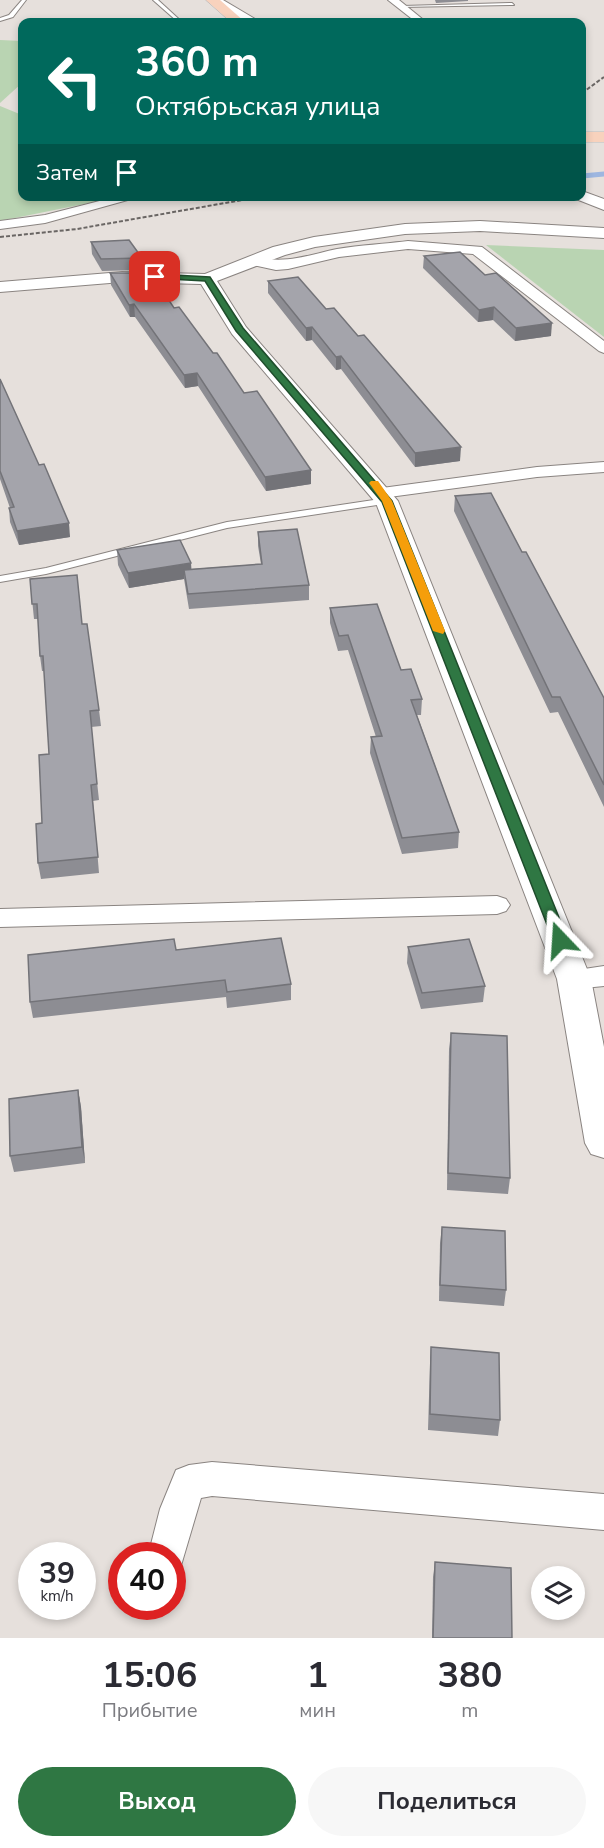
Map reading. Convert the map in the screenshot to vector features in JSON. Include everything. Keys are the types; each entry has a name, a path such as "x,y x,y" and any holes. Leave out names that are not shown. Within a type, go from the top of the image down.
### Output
{"main road":[{"path":"213,0 233,18"},
{"path":"586,137 604,137"}],"street":[{"path":"213,0 247,18"},
{"path":"393,0 416,18"},
{"path":"586,198 604,205"},
{"path":"0,225 45,219 116,201"},
{"path":"0,287 122,277 207,279 253,261 314,242 405,229 480,226 604,233"},
{"path":"253,261 288,265 339,253 408,245 477,250 604,348"},
{"path":"207,279 239,330 385,497 574,979 604,1143"},
{"path":"385,497 599,465"},
{"path":"0,918 497,905"},
{"path":"574,979 604,976"},
{"path":"170,1542 178,1509 189,1482 212,1479 604,1512"}],"lane":[{"path":"0,20 11,16 24,0"},
{"path":"155,0 175,18"},
{"path":"402,7 512,4"},
{"path":"0,579 46,571 227,525 385,497"}],"green space":[{"path":"0,40 18,41 18,87 0,103"},
{"path":"0,106 18,113 18,201 99,201 0,221"},
{"path":"486,245 604,250 604,337"}],"building":[{"path":"129,240 142,258 101,259 91,242"},
{"path":"460,252 485,275 496,273 552,323 516,328 494,307 479,310 424,256"},
{"path":"110,273 151,273 174,308 179,307 213,353 217,353 244,393 257,391 311,470 265,477 197,373 184,375 134,304 129,305"},
{"path":"298,277 326,309 334,308 358,336 364,335 461,447 415,453 341,356 336,357 312,327 306,328 268,281"},
{"path":"0,379 39,465 44,464 69,523 17,531 9,508 14,507 0,471"},
{"path":"491,493 522,552 526,552 604,698 604,785 560,697 552,697 455,496"},
{"path":"297,529 309,585 188,594 184,570 262,564 258,532"},
{"path":"180,540 191,563 128,573 117,550"},
{"path":"77,575 82,624 87,624 99,710 90,711 97,784 91,785 98,857 38,863 36,824 42,823 39,755 49,754 43,656 40,656 37,604 32,604 30,579"},
{"path":"377,604 401,670 411,669 422,699 411,700 459,832 402,838 371,737 382,736 348,635 339,636 330,608"},
{"path":"281,938 291,984 227,992 225,980 30,1002 28,955 174,939 176,950"},
{"path":"469,939 485,986 422,993 408,947"},
{"path":"451,1033 507,1036 510,1178 448,1173"},
{"path":"78,1090 82,1147 10,1156 9,1099"},
{"path":"442,1227 505,1231 506,1290 440,1285"},
{"path":"431,1347 499,1353 500,1420 430,1414"},
{"path":"435,1562 511,1568 512,1638 433,1638"}],"waterway":[{"path":"586,176 604,174"}],"railway":[{"path":"586,90 604,77"},
{"path":"0,237 77,229 237,201"}],"slow traffic":[{"path":"374,483 387,501 439,631"}],"route":[{"path":"155,277 207,279 239,330 369,477 387,501 560,940"}]}
